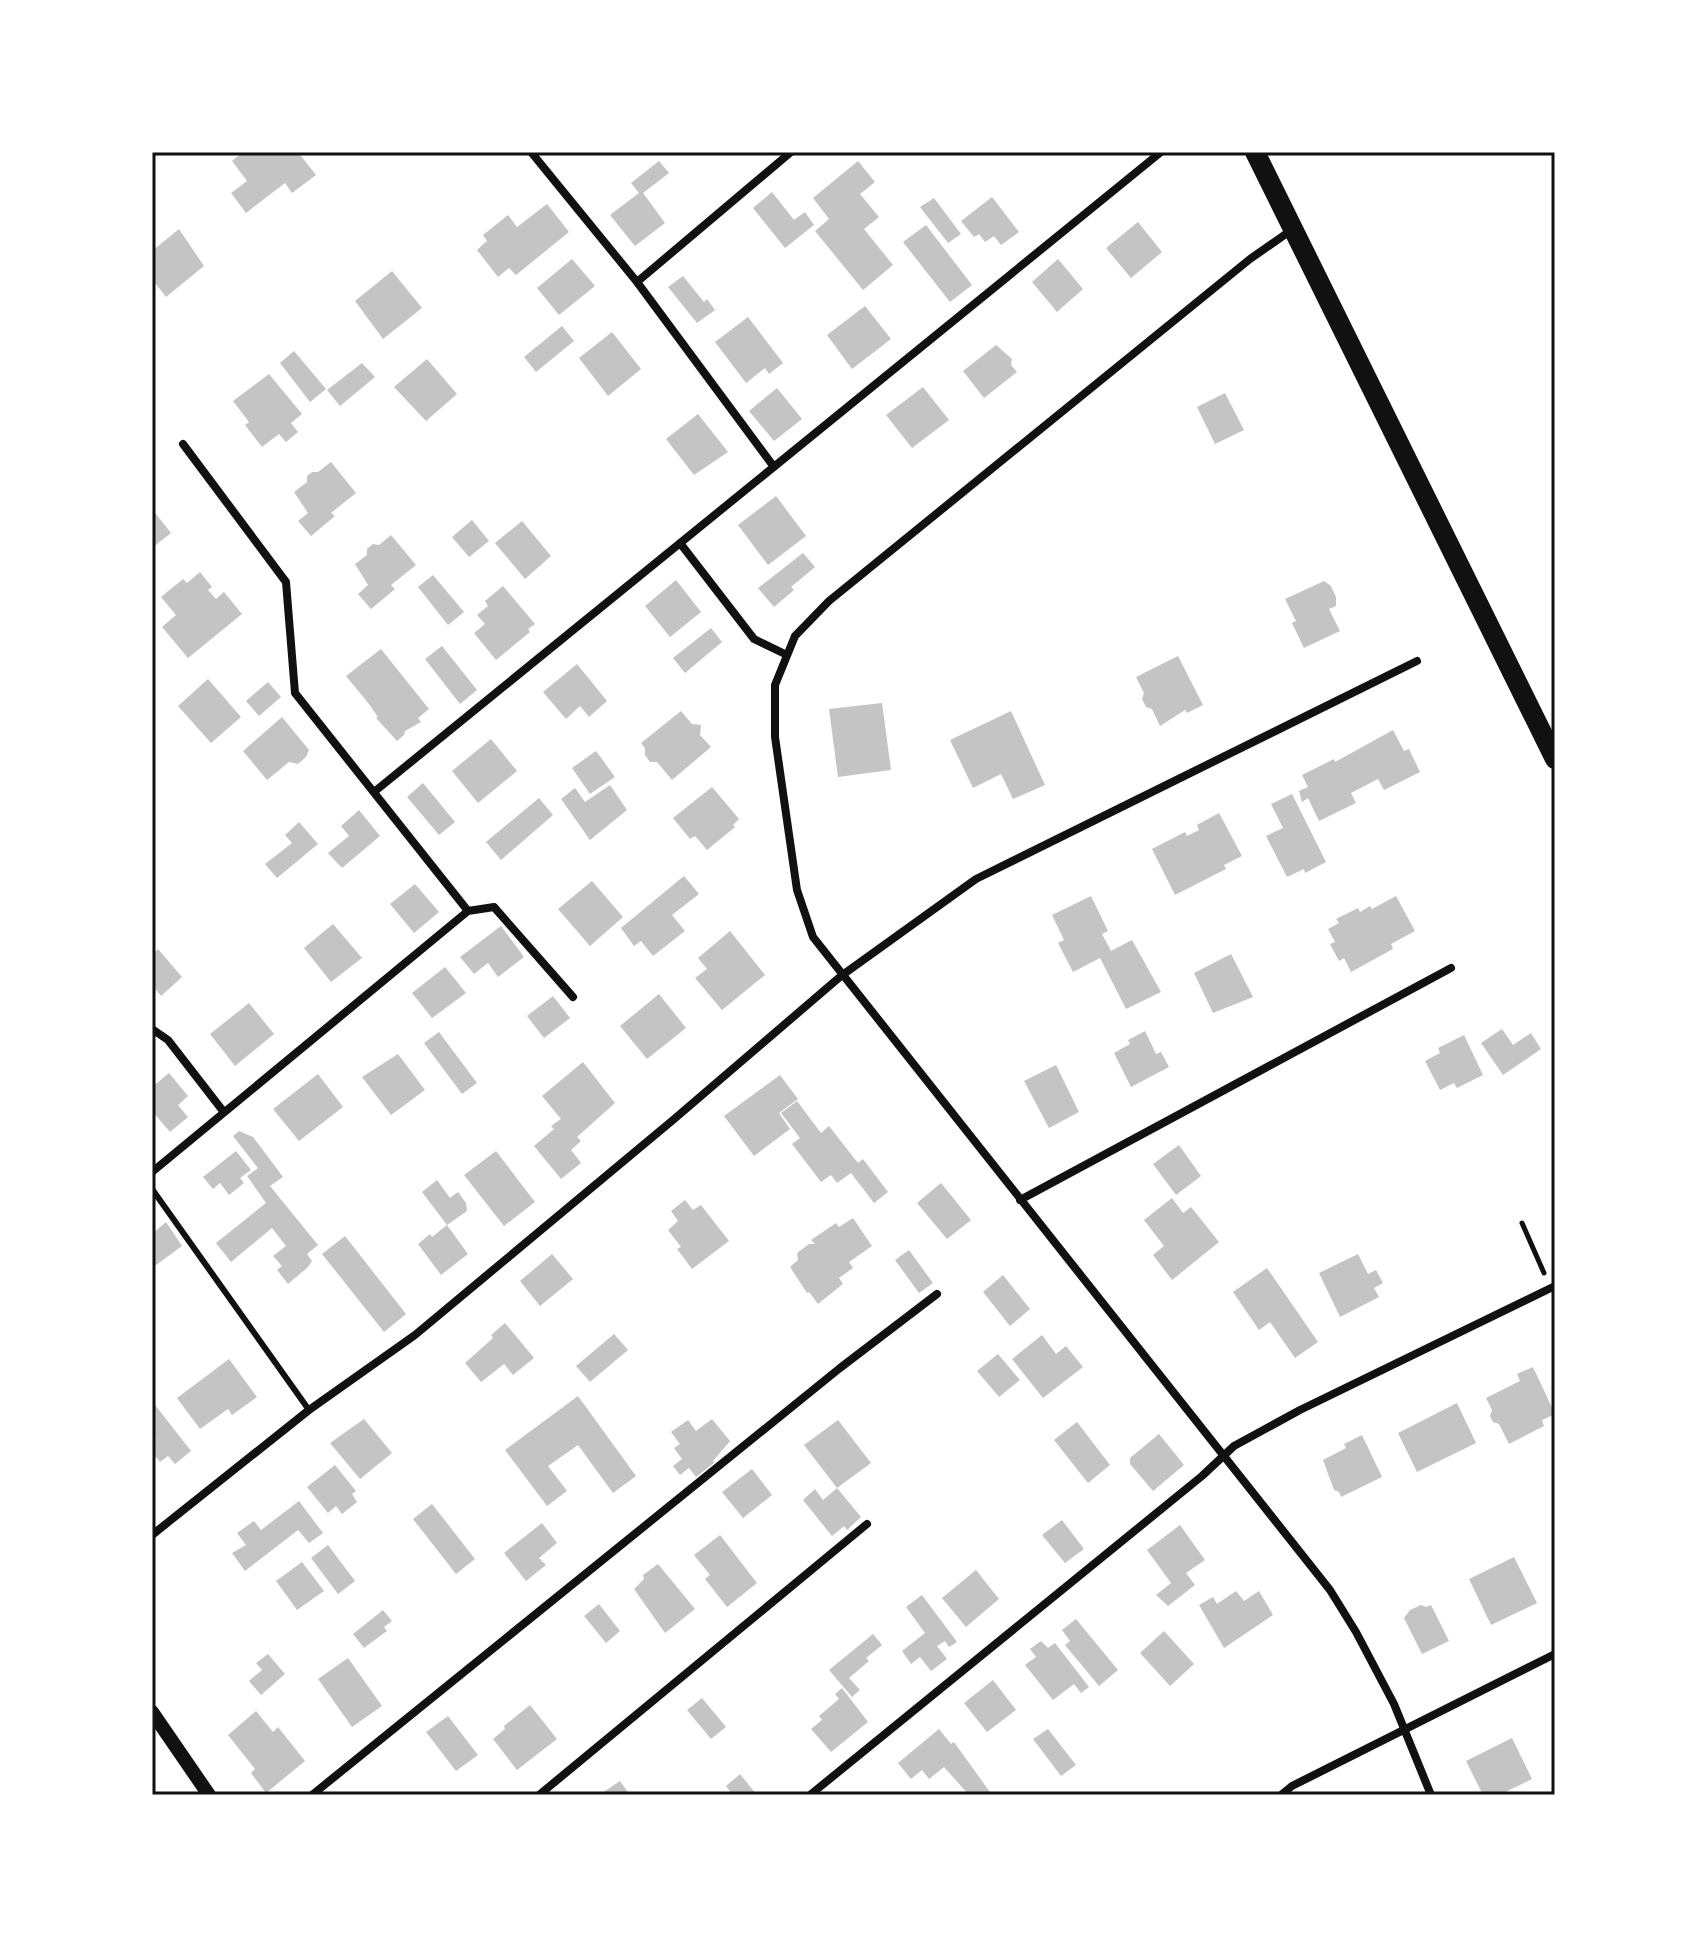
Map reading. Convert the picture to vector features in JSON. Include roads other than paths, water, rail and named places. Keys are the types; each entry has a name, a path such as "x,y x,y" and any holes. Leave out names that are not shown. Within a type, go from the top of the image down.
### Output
{"main road":[{"path":"1255,152 1555,759"}],"street":[{"path":"531,152 637,282 774,467"},
{"path":"637,282 791,152"},
{"path":"374,792 1161,152"},
{"path":"1294,229 1250,259 829,601 795,636 775,685 775,737 797,890 813,937 1330,1590 1394,1704 1431,1795"},
{"path":"183,444 286,582 295,693 468,911"},
{"path":"680,543 754,639 787,655"},
{"path":"152,1535 309,1410 415,1335 841,976 976,879 1417,661"},
{"path":"152,1172 468,911 494,907 573,997"},
{"path":"1020,1200 1451,968"},
{"path":"152,1029 168,1040 223,1111"},
{"path":"810,1795 1234,1446 1300,1410 1553,1288"},
{"path":"312,1795 840,1368 937,1294"},
{"path":"539,1795 867,1524"},
{"path":"1281,1795 1292,1786 1555,1654"},
{"path":"152,1712 209,1795"}],"lane":[{"path":"152,1189 309,1410"}]}
